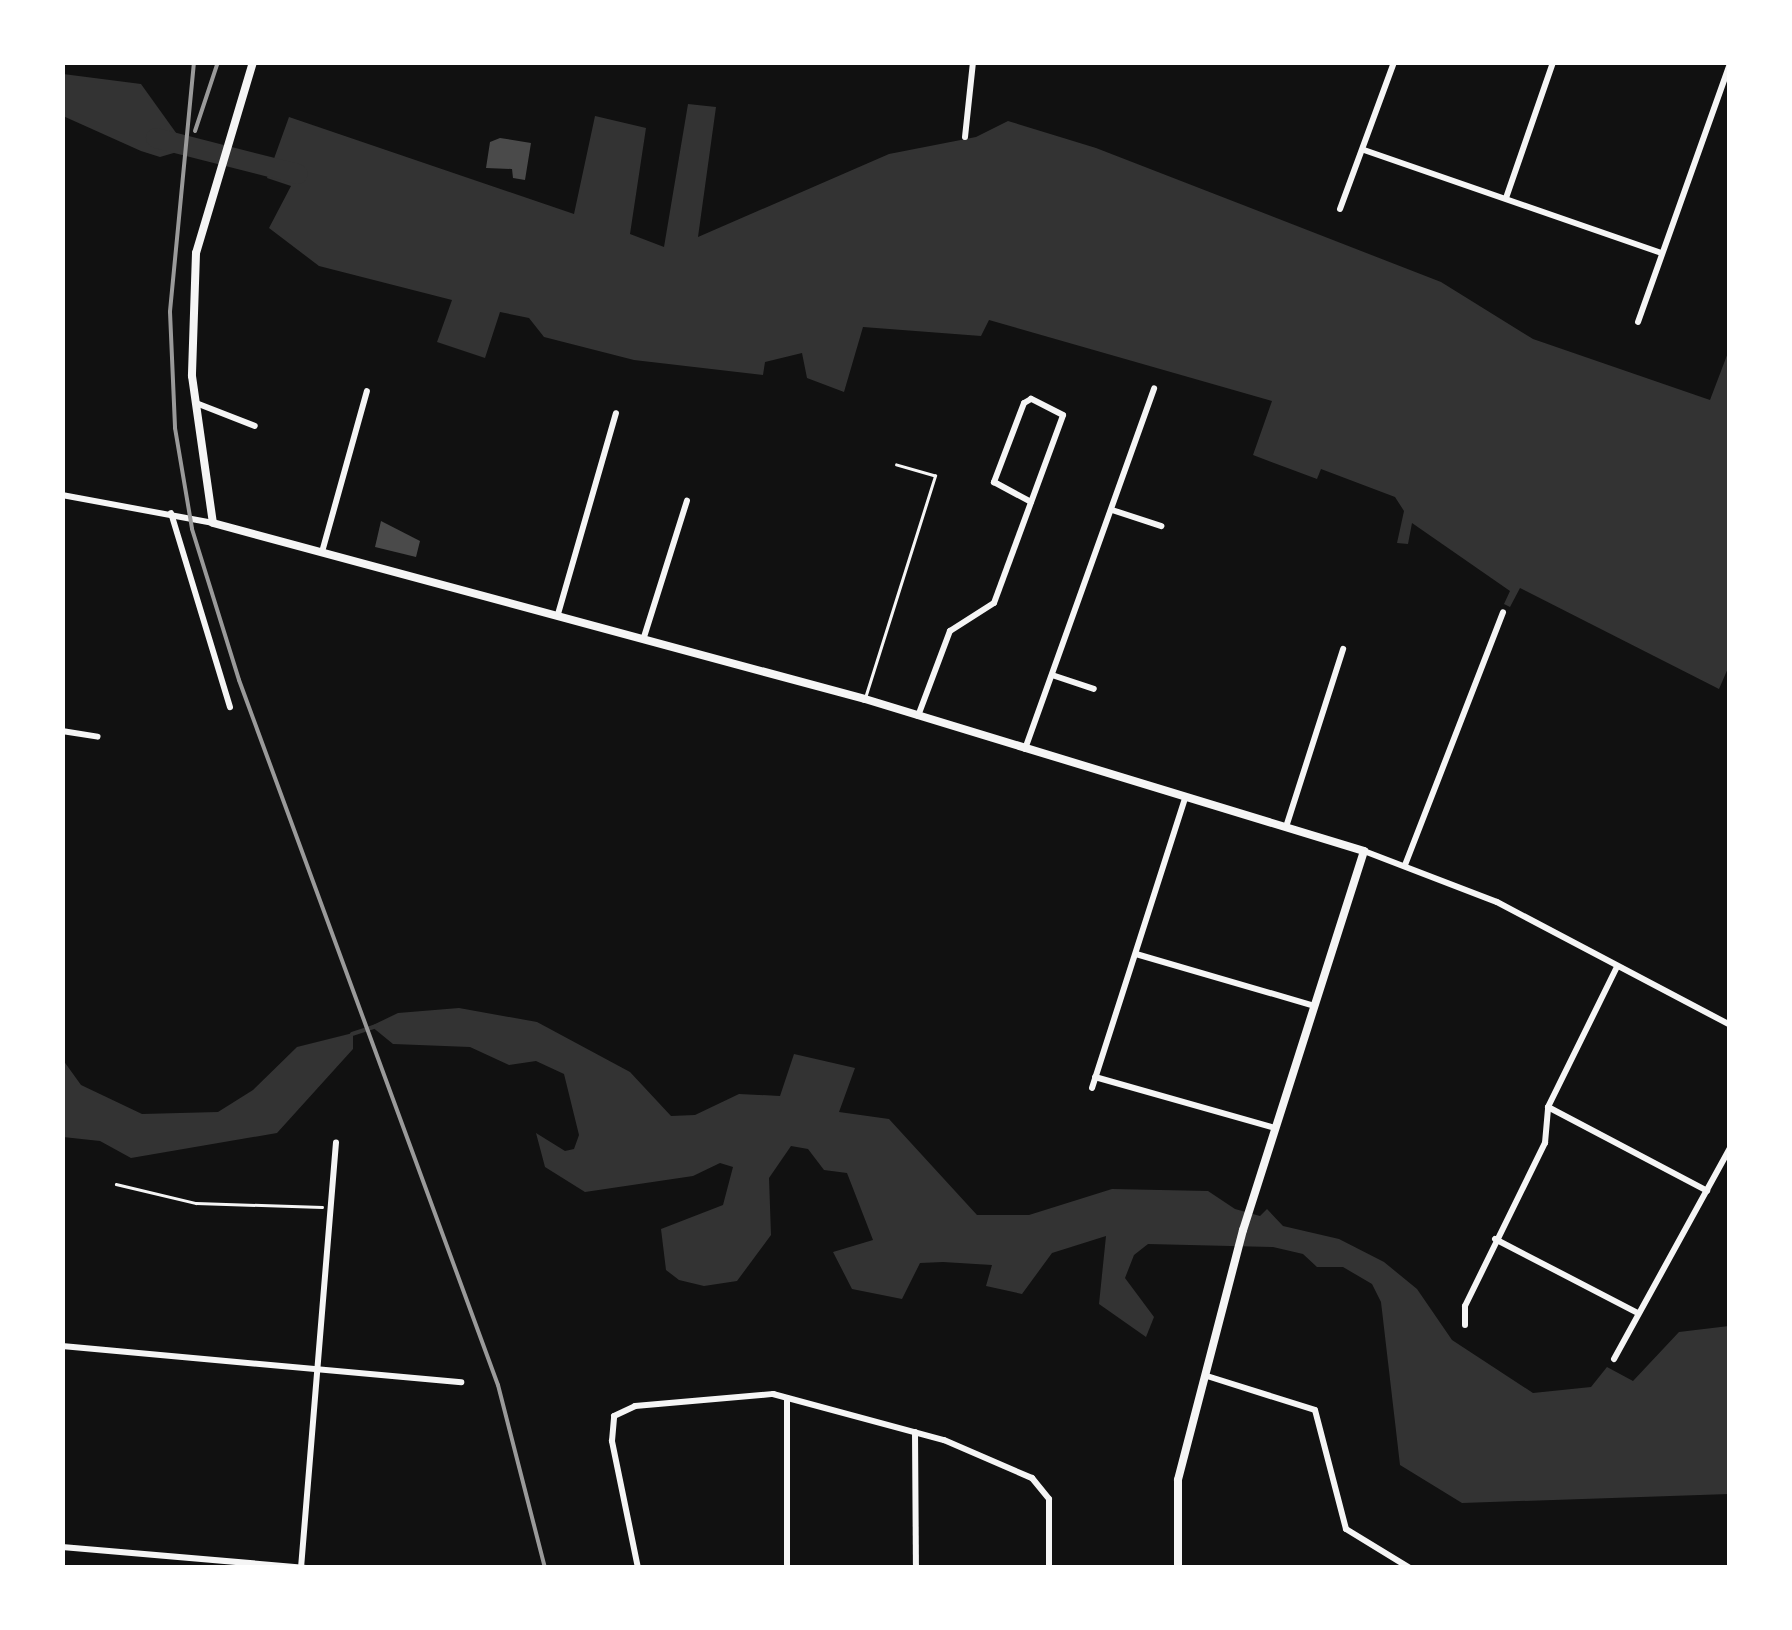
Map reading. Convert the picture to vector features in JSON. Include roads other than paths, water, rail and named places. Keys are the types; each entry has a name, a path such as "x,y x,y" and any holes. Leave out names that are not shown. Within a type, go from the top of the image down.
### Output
{"main road":[{"path":"253,62 196,254 190,322 196,403 213,524 644,637 1364,851 1272,1127 1178,1480 1178,1568"}],"street":[{"path":"965,137 973,62"},
{"path":"1340,209 1394,62"},
{"path":"1506,198 1553,62"},
{"path":"1638,322 1730,64"},
{"path":"1364,150 1661,253"},
{"path":"1024,751 1154,388"},
{"path":"322,552 368,391"},
{"path":"918,717 950,631 994,603 1063,415 1031,400 1024,403 994,482 1031,502"},
{"path":"196,403 255,426"},
{"path":"558,614 616,414"},
{"path":"62,494 213,524"},
{"path":"644,637 687,501"},
{"path":"1112,510 1161,526"},
{"path":"171,513 230,706"},
{"path":"1405,866 1502,612"},
{"path":"1286,827 1343,649"},
{"path":"1052,675 1094,689"},
{"path":"62,731 98,737"},
{"path":"1092,1088 1185,798"},
{"path":"1364,851 1497,902 1730,1025"},
{"path":"1136,954 1312,1004"},
{"path":"1465,1325 1465,1306 1545,1143 1548,1107 1618,967"},
{"path":"1096,1076 1272,1127"},
{"path":"1548,1107 1706,1192"},
{"path":"62,1547 303,1567 336,1142"},
{"path":"1614,1359 1730,1148"},
{"path":"1495,1239 1638,1314"},
{"path":"62,1346 462,1382"},
{"path":"1207,1376 1291,1398 1315,1410 1346,1529 1410,1568"},
{"path":"638,1568 612,1441 614,1416 623,1409 758,1394 915,1432 1032,1478 1049,1499 1049,1568"},
{"path":"787,1398 787,1568"},
{"path":"915,1432 916,1568"}],"lane":[{"path":"865,700 935,476 897,466"}],"waterway":[{"path":"156,138 297,174"},
{"path":"352,1034 376,1026"}],"railway":[{"path":"194,62 170,312 175,428 192,529 239,680 498,1385 545,1568"},
{"path":"195,131 218,62"}]}
